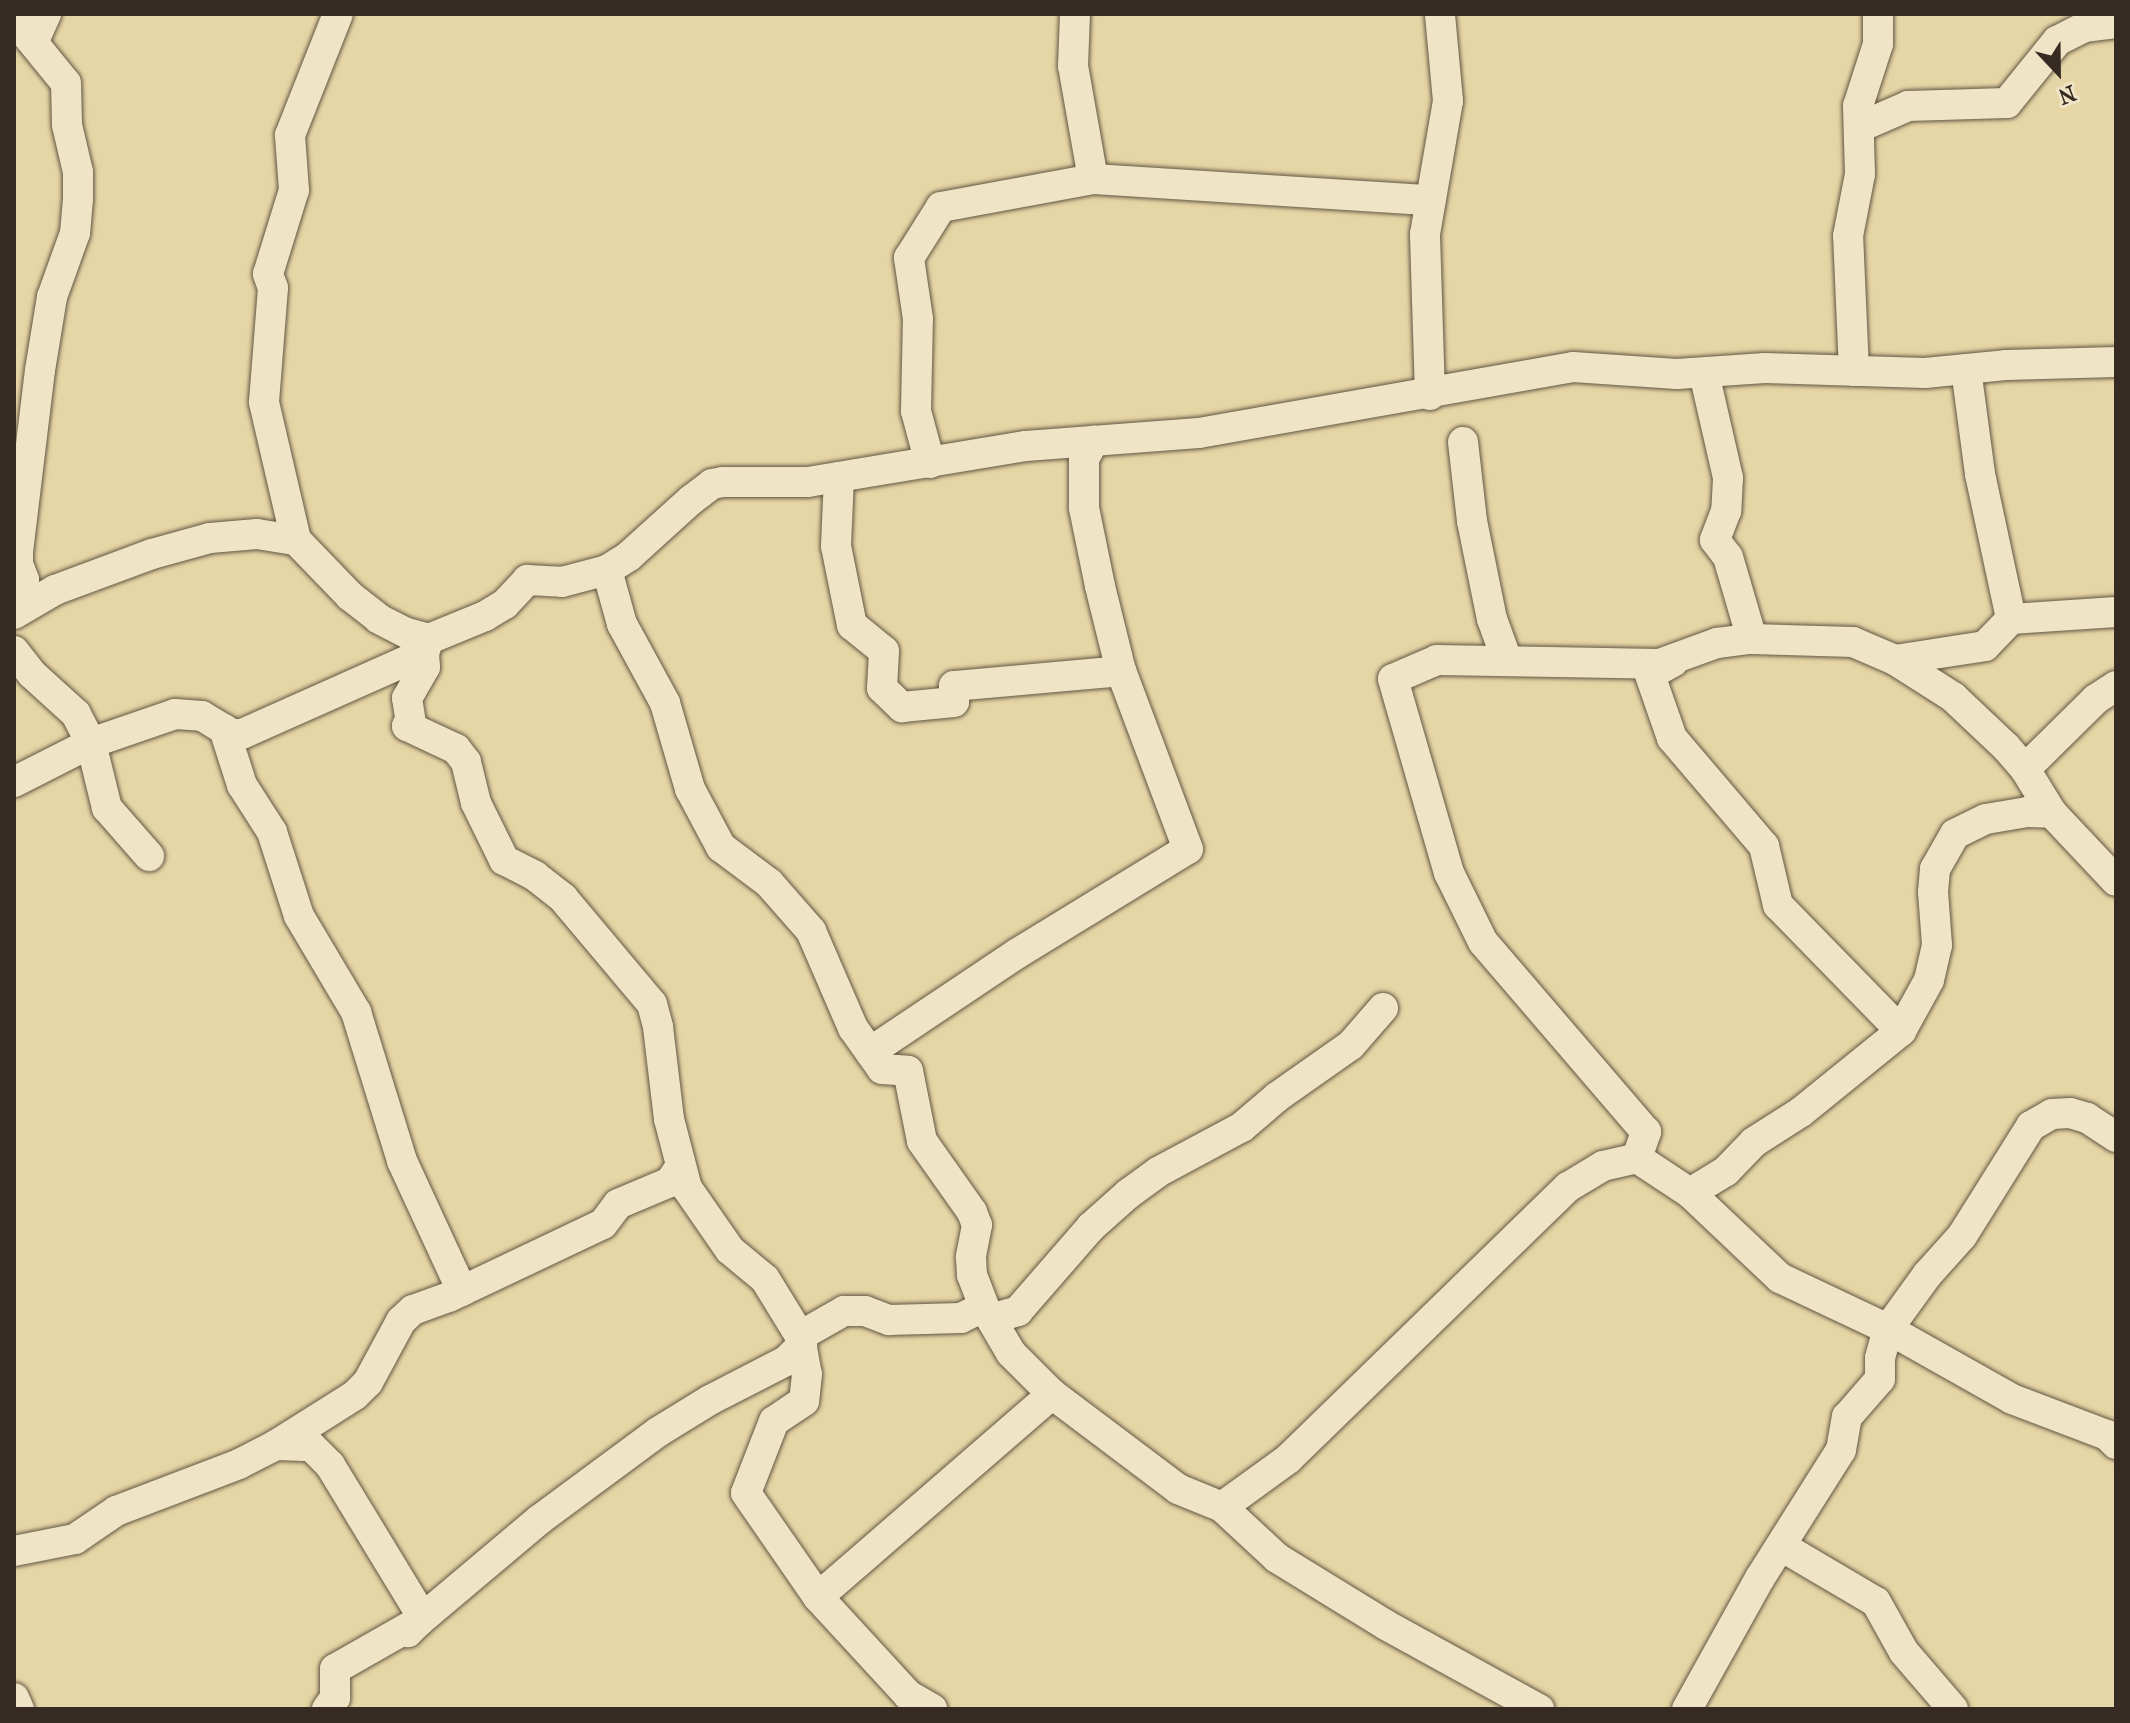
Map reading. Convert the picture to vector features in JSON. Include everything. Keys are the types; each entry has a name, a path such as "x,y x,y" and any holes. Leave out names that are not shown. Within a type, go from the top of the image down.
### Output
{"street":[{"path":"338,14 290,135 294,190 268,274 273,288 264,402 296,540 350,596 379,619 427,646"},
{"path":"1075,14 1073,66 1093,179"},
{"path":"1854,371 1848,236 1860,174 1858,106 1878,44 1878,14"},
{"path":"1430,395 1424,272 1430,200 1448,101 1434,17"},
{"path":"1860,127 1908,106 2007,103 2057,41 2084,27 2116,23"},
{"path":"16,612 24,580 18,553 24,411 52,297 75,233 78,199 78,172 67,125 66,83 30,24"},
{"path":"930,463 916,411 918,319 909,258 941,207 1093,179 1430,200"},
{"path":"14,782 91,743 175,714 202,716 224,729 242,734 485,616 505,604 527,580 562,582 607,570 629,556 712,484 732,480 808,482 1026,446 1199,433 1430,395 1573,367 1704,373 1765,368 1925,373 2116,362"},
{"path":"1966,369 1980,474 2011,619"},
{"path":"1704,373 1728,478 1726,511 1715,540 1728,557 1752,639"},
{"path":"870,1052 1018,953 1188,849 1121,671 1084,508 1084,459 1094,440"},
{"path":"1463,442 1472,521 1492,619 1505,655 1511,661"},
{"path":"839,477 836,546 852,625 884,651 882,688 902,707 954,702 954,686 1121,671"},
{"path":"16,612 55,590 152,554 210,538 257,534 296,540"},
{"path":"607,570 622,624 665,703 690,789 721,847 769,883 811,931 853,1028 882,1069 908,1071 922,1141 972,1212 977,1225 971,1257 972,1275 1011,1353 1052,1394 1178,1489 1222,1507 1277,1558 1386,1625 1539,1709"},
{"path":"24,580 36,588 55,590"},
{"path":"1895,660 1985,646 2011,619 2116,612"},
{"path":"1901,1031 1778,905 1764,846 1672,738 1650,675 1717,643 1752,639 1853,642 1895,660 1953,697 2025,769 2052,813 2116,881"},
{"path":"427,646 425,667 407,698 411,723 407,726 456,749 466,762 476,803 504,860 535,876 563,898 652,1004 658,1027 679,1179 730,1250 765,1279 805,1335 807,1374 804,1401 774,1421 746,1493 818,1597 908,1695 932,1709"},
{"path":"14,651 32,674 76,714 91,743 107,808 149,856"},
{"path":"1637,1158 1646,1132 1483,942 1449,873 1393,679 1437,660 1511,661 1531,665 1568,661 1648,665 1673,662"},
{"path":"2025,769 2096,699 2116,686"},
{"path":"224,729 242,785 272,832 299,916 356,1012 402,1161 462,1291"},
{"path":"1690,1193 1726,1171 1754,1142 1801,1112 1901,1031 1929,980 1937,945 1933,892 1935,869 1955,834 1969,824 1995,817 2052,813"},
{"path":"395,1645 539,1520 658,1432 710,1400 786,1361 805,1335 844,1311 865,1311 889,1320 961,1318 1018,1311 1091,1227 1128,1194 1158,1172 1242,1127 1277,1097 1351,1045 1383,1008"},
{"path":"1687,1709 1781,1546 1841,1450 1847,1417 1880,1379 1880,1358 1888,1329 1927,1275 1962,1236 2031,1126 2052,1114 2070,1113 2087,1118 2116,1137"},
{"path":"1222,1507 1288,1459 1568,1187 1603,1166 1637,1158 1690,1193 1780,1278 1888,1329 2012,1399 2107,1435 2116,1444"},
{"path":"14,1551 75,1539 116,1511 239,1464 276,1445 313,1434 368,1382 401,1321 413,1310 462,1291 603,1224 618,1204 679,1179"},
{"path":"1011,1353 1026,1323 1029,1301"},
{"path":"818,1597 1052,1394"},
{"path":"313,1434 418,1610 419,1621"},
{"path":"1781,1546 1876,1602 1904,1652 1953,1709"},
{"path":"327,1709 335,1698 335,1669 419,1621"},
{"path":"14,1698 19,1709"}]}
